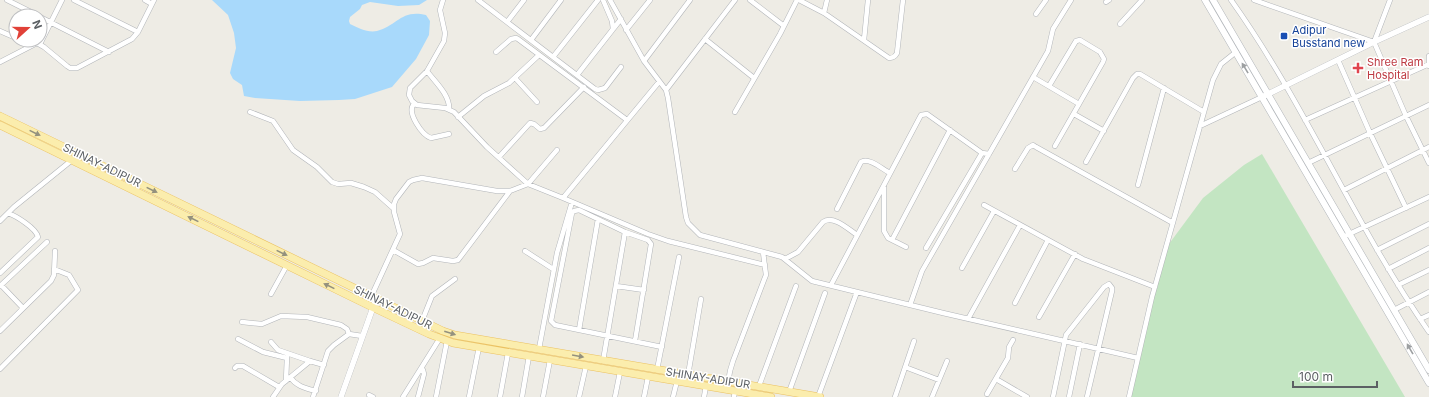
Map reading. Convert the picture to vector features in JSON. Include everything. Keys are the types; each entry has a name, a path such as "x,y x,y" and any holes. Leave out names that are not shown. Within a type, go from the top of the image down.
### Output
{"main road":[{"path":"1206,0 1236,52 1308,163 1429,383"},
{"path":"1213,0 1265,95 1347,235 1394,310 1429,370"},
{"name":"SHINAY-ADIPUR","path":"0,116 373,298 455,335 819,397"},
{"name":"SHINAY-ADIPUR","path":"0,125 372,307 443,340 648,377 727,389 734,394 771,397"},
{"path":"97,172 101,165"}],"street":[{"path":"7,0 23,8"},
{"path":"48,28 62,0"},
{"path":"74,0 138,32"},
{"path":"45,48 67,66 73,68 109,52 127,43 138,32 153,2 145,0"},
{"path":"443,0 440,15 445,37 427,71 409,91 409,95 414,104 449,109 528,184 533,187 668,241 765,266"},
{"path":"478,0 594,89 602,90 621,67"},
{"path":"507,22 524,0"},
{"path":"531,40 561,0"},
{"path":"553,57 598,0"},
{"path":"603,0 612,21 613,29"},
{"path":"626,30 650,0"},
{"path":"644,62 690,0"},
{"path":"666,90 735,0"},
{"path":"750,0 784,26"},
{"path":"735,112 798,0 824,13 889,58 895,56 897,53 903,0"},
{"path":"824,13 827,0"},
{"path":"864,40 868,0"},
{"path":"1036,14 1046,0"},
{"path":"910,305 922,271 1048,51 1053,29 1071,0"},
{"path":"1120,24 1142,0"},
{"path":"1231,0 1252,30 1305,120 1388,269 1429,332"},
{"path":"1254,0 1374,42"},
{"path":"1390,0 1374,42 1390,81 1429,163"},
{"path":"611,1 644,62 666,90 686,217 688,224 700,235 785,259 812,281 1138,358"},
{"path":"1200,126 1429,17"},
{"path":"577,75 620,19"},
{"path":"48,20 109,52"},
{"path":"496,52 511,39 516,38 627,120"},
{"path":"705,39 754,78"},
{"path":"1049,86 1074,43 1078,40 1100,52 1104,59 1103,62 1055,146"},
{"path":"0,62 27,48"},
{"path":"1129,397 1154,287 1204,112 1217,71 1228,57 1236,52"},
{"path":"458,117 484,96 509,83 539,54"},
{"path":"1305,120 1429,65 1429,56"},
{"path":"1338,60 1370,133 1406,208"},
{"path":"427,71 447,97 450,104 449,109"},
{"path":"1086,162 1135,75 1140,74 1204,112"},
{"path":"1033,77 1079,104"},
{"path":"515,78 537,102"},
{"path":"563,198 659,82"},
{"path":"499,157 530,123 534,124 540,129 544,128 584,87"},
{"path":"1138,185 1164,88"},
{"path":"414,104 411,110 422,132 431,138 449,134"},
{"path":"1308,163 1429,105"},
{"path":"250,112 273,121 293,150 317,167 332,182 338,184 351,182 364,187 375,192 394,208"},
{"path":"831,286 921,115 927,114 982,153 990,154"},
{"path":"1074,114 1104,131"},
{"path":"892,240 950,130"},
{"path":"1015,170 1028,148 1033,145 1173,223"},
{"path":"1344,190 1429,147"},
{"path":"341,397 372,307 373,298 400,234 394,208 396,199 409,182 418,178 426,178 497,191 510,191 528,184 557,150"},
{"path":"926,248 982,153"},
{"path":"0,221 72,160"},
{"path":"837,209 861,162 868,160 890,173"},
{"path":"884,185 884,231 888,238 906,247"},
{"path":"393,250 418,264 432,258 453,261 458,260 510,191"},
{"path":"1347,235 1429,197"},
{"path":"539,349 556,253 572,202"},
{"path":"984,205 1075,254 1098,265 1154,287"},
{"path":"635,341 651,244 648,240 626,232 579,210 574,211 572,213 551,321 555,325 662,347"},
{"path":"962,268 994,211"},
{"path":"0,273 38,237 36,233 20,219 8,213"},
{"path":"579,330 598,219"},
{"path":"785,259 798,252 823,222 827,220 834,220 857,235"},
{"path":"1377,250 1429,224"},
{"path":"968,319 1020,225"},
{"path":"603,360 626,232"},
{"path":"1014,303 1048,240"},
{"path":"24,308 1,286 47,242"},
{"path":"1388,269 1429,248"},
{"path":"0,330 51,281 54,275 55,251"},
{"path":"525,251 553,269"},
{"path":"727,389 733,361 766,275 763,252"},
{"path":"1038,317 1075,254"},
{"path":"657,370 680,257"},
{"path":"271,294 287,265"},
{"path":"0,369 78,290 69,275 54,269"},
{"path":"1398,285 1429,270"},
{"path":"422,321 432,296 455,279"},
{"path":"1053,397 1065,341 1069,330 1104,287 1109,284 1112,291 1087,397"},
{"path":"616,286 644,290"},
{"path":"759,386 796,286"},
{"path":"819,397 857,292"},
{"path":"1394,310 1429,292"},
{"path":"789,392 825,293"},
{"path":"688,375 701,299"},
{"path":"1420,319 1429,315"},
{"path":"242,322 262,324 281,316 307,318 341,325 349,334"},
{"path":"314,397 331,348 349,334 362,336"},
{"path":"238,339 263,352 324,365"},
{"path":"403,397 421,369 443,340"},
{"path":"436,397 443,340"},
{"path":"987,394 1008,358 1009,347 1013,340"},
{"path":"271,342 278,350 287,356"},
{"path":"895,397 914,342"},
{"path":"1069,397 1080,344"},
{"path":"469,397 479,347"},
{"path":"500,397 508,352"},
{"path":"286,381 287,356"},
{"path":"522,397 529,356"},
{"path":"544,397 550,360"},
{"path":"273,397 279,387 310,361"},
{"path":"932,397 947,361"},
{"path":"235,368 238,366 243,366 279,387"},
{"path":"579,397 586,366"},
{"path":"905,367 939,380"},
{"path":"418,397 424,374 423,370 421,369"},
{"path":"615,397 620,372"},
{"path":"290,377 300,386 316,391"},
{"path":"644,397 648,377"},
{"path":"996,379 1026,397"},
{"path":"673,397 677,381"},
{"path":"704,397 706,386"}],"green space":[{"path":"1262,154 1405,397 1127,397 1163,252 1203,198 1244,165"}],"water":[{"path":"212,0 427,0 419,5 398,6 370,2 362,5 360,9 350,17 349,21 350,24 367,31 377,31 390,26 405,16 411,14 426,15 430,21 429,35 416,59 392,87 355,99 300,101 255,98 244,96 242,85 233,79 230,73 236,48 234,33 228,15"}],"place":[{"name":"Adipur Busstand new","path":"1284,36"},
{"name":"Shree Ram Hospital","path":"1358,68"}]}
